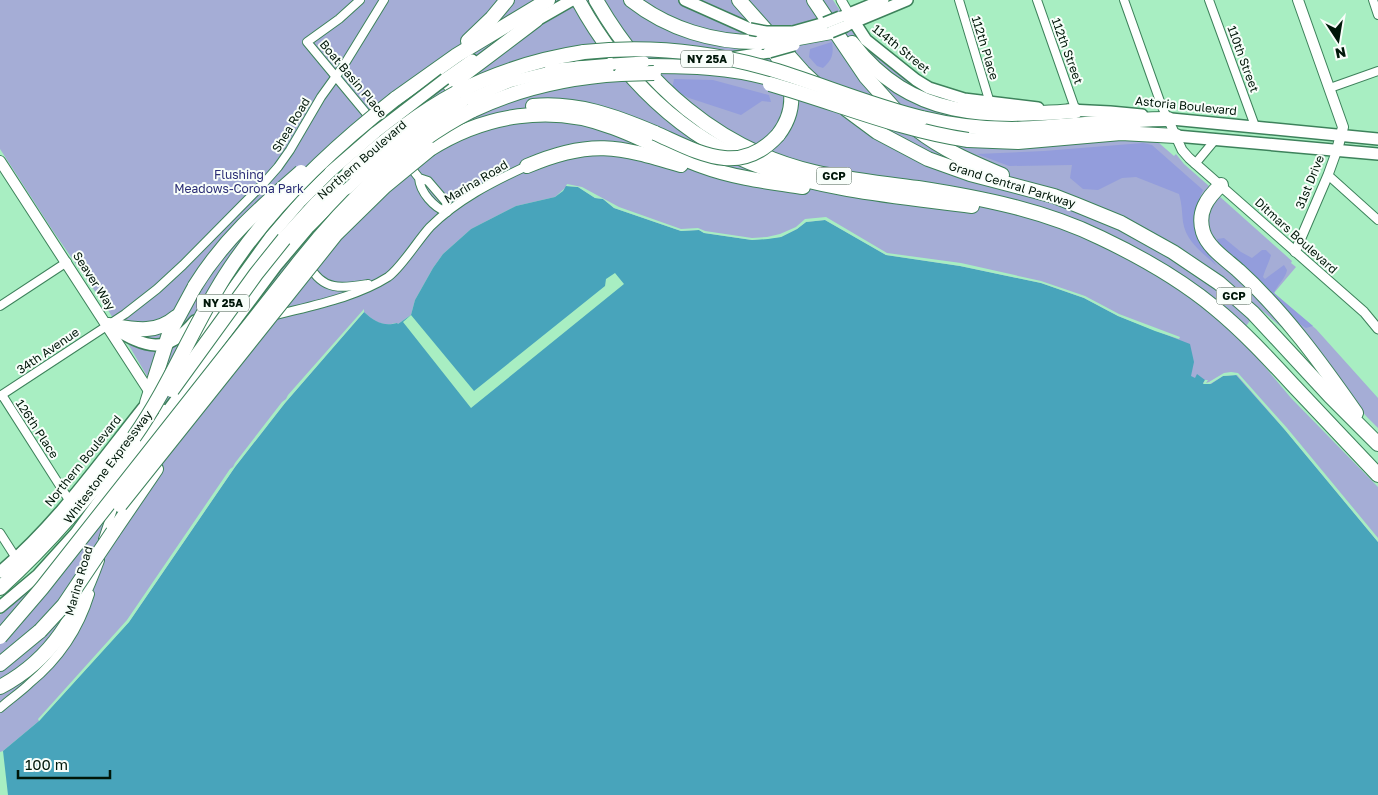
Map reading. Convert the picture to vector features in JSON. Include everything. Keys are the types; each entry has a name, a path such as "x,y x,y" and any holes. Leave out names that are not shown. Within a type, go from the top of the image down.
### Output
{"highway":[{"path":"0,637 48,591 70,566 336,234 376,194 430,149 458,134 460,98 492,18 507,0"},
{"path":"573,0 598,34"},
{"name":"Grand Central Parkway","path":"578,0 598,34 632,78 657,104 688,128 722,149 752,164 796,178 904,197 1026,215 1069,227 1128,251"},
{"name":"Grand Central Parkway","path":"596,0 610,24 632,53 668,94 703,122 752,150 789,165 817,173 962,195 1017,206 1070,224 1128,251 1158,268 1186,286 1230,321 1267,357 1378,475"},
{"path":"631,0 654,15 687,30 720,39 765,47 828,28"},
{"name":"Grand Central Parkway","path":"739,0 809,77 847,110 877,132 918,154 944,165 1054,196 1110,218 1173,252 1237,298 1270,329 1330,396 1378,444"},
{"path":"814,0 872,86 914,127 938,146 953,154 1054,196"},
{"path":"823,0 849,39 868,62 889,80 924,100 952,108 990,114 1014,115 1076,111"},
{"path":"460,98 554,3"},
{"path":"460,98 495,113 517,108 561,105 584,108 606,113 702,154 724,159 740,158 768,144 778,134 787,120 791,98 790,83 781,61 749,12"},
{"path":"0,637 42,588 325,230 364,190 402,156 434,132 460,98 536,20"},
{"path":"140,438 273,252 349,172 394,129 460,98 488,78 520,66 552,57 584,52 619,49 658,50 725,58 780,72 893,110 922,118 970,127 1003,129 1126,120 1168,119"},
{"path":"551,71 649,67 771,82 847,109 912,129 968,140 1018,142 1121,134 1176,136"},
{"path":"460,98 503,96 616,68"},
{"path":"460,98 505,118 532,115 559,115 583,118 612,127 709,169 740,177 784,184"},
{"name":"Whitestone Expressway","path":"2,582 40,550 140,438 219,287 250,241 275,210 359,129 395,100 460,98"},
{"path":"150,397 165,344 179,314 195,286 221,248 252,216 320,156 395,100"},
{"path":"527,166 574,150 609,148 637,152 714,175 904,197"},
{"path":"1221,185 1208,199 1203,209 1201,225 1207,240 1260,291 1290,325 1378,444"},
{"path":"108,325 138,330 152,330 164,326 179,314"},
{"path":"0,664 57,613 213,389"},
{"path":"0,687 21,675 37,662 58,638 85,593 98,558"},
{"path":"0,659 40,630"}],"main road":[{"path":"536,20 554,3 573,0"},
{"path":"685,0 750,29 793,39"},
{"path":"847,20 883,0"},
{"path":"828,28 907,0"},
{"path":"1298,0 1343,127 1337,150"},
{"name":"114th Street","path":"847,20 869,43 922,84 951,96 990,103"},
{"name":"NY 25A","path":"649,67 733,58 765,47"},
{"name":"Northern Boulevard","path":"2,582 16,558 37,538 69,500 198,337 264,245 294,209 330,172 376,132 460,98 551,71"},
{"name":"Northern Boulevard","path":"0,607 34,579 72,538 140,438 167,412 276,266 318,218 382,158 460,98"},
{"name":"Astoria Boulevard","path":"990,103 1076,111 1120,112 1168,119 1378,139"},
{"path":"1176,136 1378,154"},
{"name":"Seaver Way","path":"0,161 108,325 150,397 167,412"},
{"path":"108,325 142,344 154,346 179,338 190,328 235,274 294,209"}],"street":[{"name":"Boat Basin Place","path":"360,0 339,19 307,42 419,178 420,185 437,209 447,212"},
{"name":"Shea Road","path":"108,325 175,274 278,167 384,0"},
{"name":"114th Street","path":"841,0 847,20"},
{"name":"112th Place","path":"958,0 990,103"},
{"name":"112th Street","path":"1037,0 1076,111"},
{"path":"1124,0 1168,119"},
{"name":"110th Street","path":"1209,0 1254,126"},
{"path":"1373,0 1378,15"},
{"path":"1330,88 1378,71"},
{"name":"Ditmars Boulevard","path":"1168,119 1185,154 1364,312 1378,329"},
{"path":"1195,164 1216,140"},
{"name":"31st Drive","path":"1295,252 1337,150"},
{"name":"Marina Road","path":"225,336 248,323 340,297 388,277 396,271 419,240 447,212 479,190 527,166"},
{"path":"1328,175 1378,220"},
{"name":"Marina Road","path":"318,218 311,232 307,250 308,262 316,275 328,284 336,287 375,283"},
{"path":"0,306 67,262"},
{"name":"34th Avenue","path":"1,396 108,325"},
{"name":"126th Place","path":"1,396 69,500"},
{"name":"Marina Road","path":"0,708 40,675 57,657 80,622 98,558 123,482 140,438"},
{"path":"0,533 16,558"}],"green space":[{"name":"Flushing Meadows-Corona Park","path":"0,0 833,0 861,42 932,95 946,100 1129,117 1174,156 1176,154 1184,164 1292,261 1291,263 1296,267 1274,293 1316,329 1378,398 1378,428 1366,416 1328,367 1259,308 1239,336 1291,398 1378,487 1378,795 706,251 566,187 555,197 516,206 471,229 443,254 415,300 411,315 398,324 378,322 364,312 129,622 39,721 0,752 0,615 48,573 170,415 108,310 53,231 0,149"}],"shaded area":[{"path":"832,42 833,50 830,59 823,68 817,66 809,57 810,49"},
{"path":"674,79 713,80 769,95 771,102 762,101 741,115 689,98 672,89"},
{"path":"1143,143 1152,145 1203,190 1195,213 1195,230 1198,238 1217,266 1191,241 1183,222 1179,194 1136,177 1122,178 1098,190 1083,189 1070,178 1072,165 1009,166 977,154 1044,151"},
{"path":"566,186 578,187 595,198 603,199 614,208 681,231 699,230 704,233 752,240 781,237 806,222 825,220 886,255 960,266 1041,283 1084,298 1118,316 1190,344 1194,362 1191,376 1195,378 1197,374 1205,380 1203,383 1211,384 1223,376 1236,375 1285,430 1378,542 1378,795 8,795 3,751 39,721 129,622 235,467 285,403 364,312 379,322 398,324 411,315 415,300 443,254 471,229 516,206 555,197"},
{"path":"1224,238 1241,252 1252,258 1262,250 1266,250 1271,255 1263,277 1265,279 1284,265 1287,270 1286,273 1274,293 1313,326 1306,328 1297,322 1244,266 1218,242 1217,239"}],"pier":[{"path":"567,184 582,187 619,207 681,229 698,228 705,231 752,238 767,237 796,227 805,219 826,217 887,253 961,263 1041,281 1085,296 1119,314 1180,337 1179,339 1155,331 1118,316 1084,298 1041,283 960,266 886,255 825,220 806,222 781,237 768,239 752,240 704,233 699,230 681,231 614,208 603,199 595,198 578,187 566,186"},
{"path":"615,273 624,284 471,408 403,322 411,315 474,391 605,286 606,279"},
{"path":"364,309 364,312 285,403 235,467 129,622 39,721 38,719 127,620 230,469 282,402"},
{"path":"1224,373 1238,373 1287,428 1378,538 1378,542 1237,375 1223,376 1210,384 1203,384 1205,380 1208,380 1206,383"}]}
